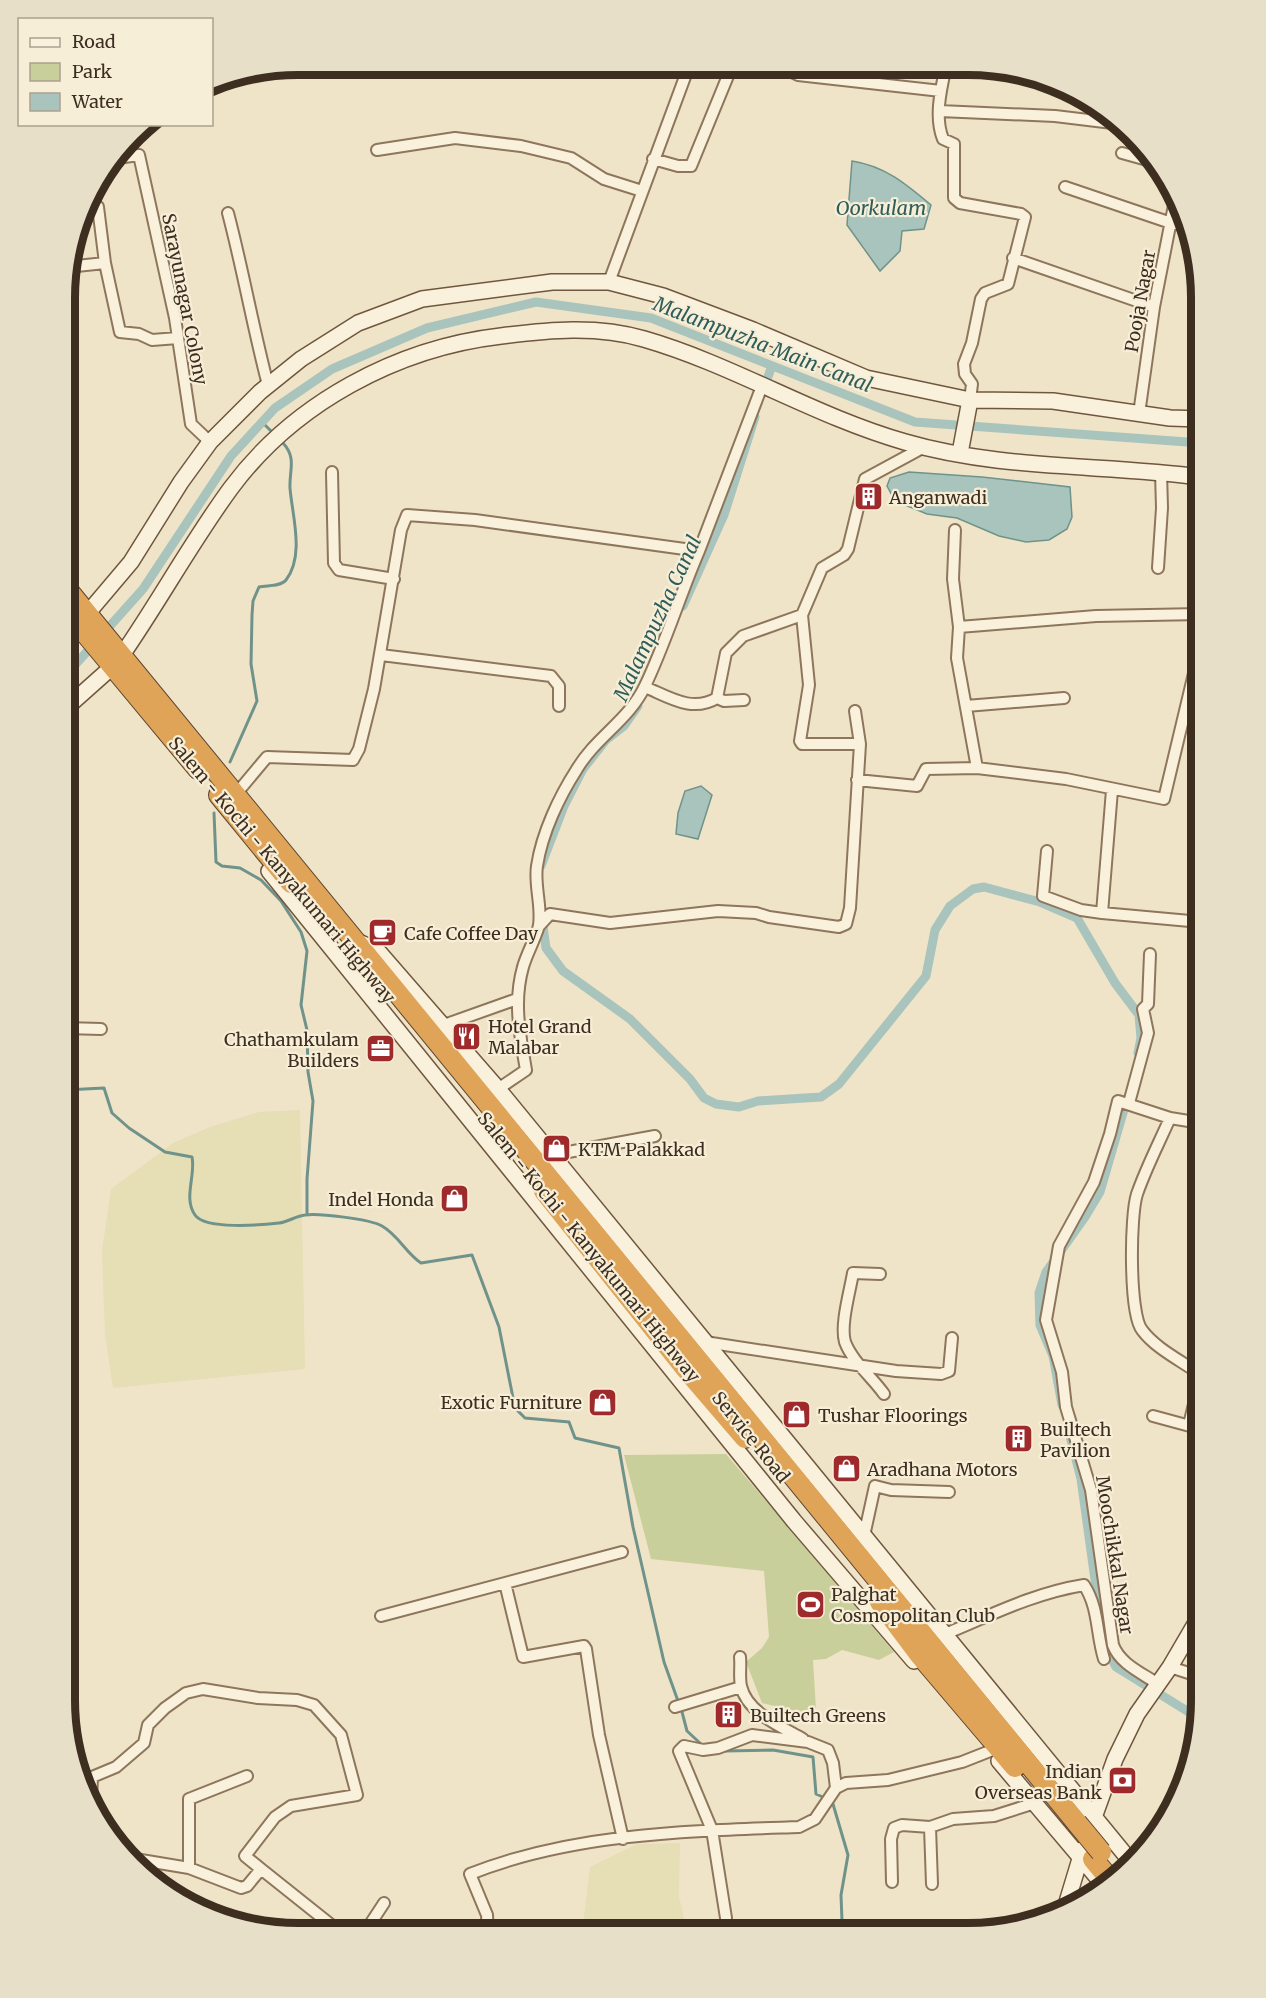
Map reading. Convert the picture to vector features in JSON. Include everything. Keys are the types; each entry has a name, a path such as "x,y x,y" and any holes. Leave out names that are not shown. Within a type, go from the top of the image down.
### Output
{"highway":[{"path":"75,622 117,661"},
{"name":"Salem - Kochi - Kanyakumari Highway","path":"117,661 236,794 1081,1824 1091,1856 1106,1875"},
{"name":"Salem - Kochi - Kanyakumari Highway","path":"117,661 248,831 488,1120 685,1368 846,1556 919,1654 1081,1824"},
{"name":"Salem - Kochi - Kanyakumari Highway","path":"1091,1856 1112,1870"}],"street":[{"path":"609,282 686,75"},
{"path":"653,159 678,166 691,165 728,75"},
{"path":"798,75 940,91"},
{"path":"944,75 940,91 940,133 944,139 954,144 956,201 1021,214 1025,217 1008,284 985,293 981,299 974,334 964,364 965,374 972,384 961,449"},
{"path":"940,111 1055,116 1105,122"},
{"path":"377,150 455,138 512,144 571,158 604,178 642,191"},
{"path":"1122,153 1142,159"},
{"name":"Sarayunagar Colony","path":"125,157 139,155 178,339 191,424 210,442"},
{"path":"1065,187 1178,224"},
{"path":"95,207 98,207 105,263 120,332 139,334 152,340 178,339"},
{"name":"Pooja Nagar","path":"1139,414 1154,307 1173,211"},
{"path":"228,213 268,385"},
{"path":"1013,258 1154,307"},
{"path":"77,266 105,263"},
{"path":"75,620 131,562 181,482 210,442 268,385 301,359 358,323 422,299 552,282 609,282 663,296 753,330 866,378 968,406 1053,401 1139,414 1191,418"},
{"path":"75,700 117,661 232,487 261,453 304,415 365,376 431,350 485,338 554,330 594,331 639,338 694,355 822,413 924,447 961,449 1042,466 1191,476"},
{"path":"539,926 537,867 559,803 577,769 598,739 625,719 645,687 767,388"},
{"path":"860,744 802,744 800,741 809,685 802,615 822,568 844,555 848,549 865,478 924,447"},
{"path":"332,472 334,562 339,570 394,579"},
{"path":"1158,568 1162,508 1161,472"},
{"path":"236,794 267,757 353,760 359,749 381,655 401,530 407,515 475,520 699,551"},
{"path":"955,530 953,579 959,627 957,658 977,768"},
{"path":"959,627 1096,616 1191,614"},
{"path":"645,687 686,704 705,705 717,698 726,653 743,636 802,615"},
{"path":"381,655 551,676 559,686 559,706"},
{"path":"857,780 917,786 926,769 977,768 1066,779 1164,799 1191,686"},
{"path":"717,698 724,701 744,700"},
{"path":"966,706 1064,698"},
{"path":"498,1089 526,1070 517,999 527,949 539,926 550,914 610,923 718,911 756,913 839,927 846,924 850,908 860,744 855,711"},
{"path":"1102,913 1112,790"},
{"name":"Service Road","path":"248,831 268,870 389,1023 794,1521 1035,1803 1091,1856 1101,1879"},
{"path":"1047,851 1043,896 1082,910 1191,921"},
{"name":"Service Road","path":"356,941 377,950 498,1089 945,1634 1081,1824 1126,1858"},
{"path":"1150,954 1148,1004 1143,1010 1148,1033 1129,1103 1170,1118 1191,1121"},
{"path":"444,1025 517,999"},
{"path":"75,1028 101,1029"},
{"name":"Moochikkal Nagar","path":"1129,1103 1118,1101 1094,1182 1059,1246 1046,1320 1062,1372 1066,1407 1091,1490 1113,1646 1117,1655 1158,1684"},
{"path":"1170,1118 1136,1196 1132,1256 1136,1312 1141,1329 1191,1368"},
{"path":"552,1155 655,1136"},
{"path":"880,1274 853,1273 843,1329 846,1343 884,1394"},
{"path":"705,1342 861,1365 941,1374 949,1371 952,1338"},
{"path":"1153,1416 1189,1425 1191,1417"},
{"path":"864,1536 875,1486 891,1490 949,1492"},
{"path":"381,1616 622,1552"},
{"path":"945,1634 987,1614 1039,1595 1105,1581"},
{"path":"505,1583 523,1657 584,1646 586,1649 599,1735 622,1839"},
{"path":"1084,1585 1097,1613 1099,1643 1104,1659"},
{"path":"1071,1898 1091,1856 1081,1824 1137,1714 1170,1667 1191,1631"},
{"path":"741,1657 741,1687 759,1712 808,1742 828,1750 833,1763 834,1792"},
{"path":"1170,1667 1191,1674"},
{"path":"675,1707 741,1687"},
{"path":"89,1777 116,1767 144,1743 148,1725 165,1708 186,1693 203,1689 258,1698 297,1700 314,1705 341,1735 357,1795 291,1806 275,1817 245,1856 329,1923"},
{"path":"726,1918 712,1830 679,1752 684,1746 703,1750 718,1748 752,1735 808,1742"},
{"path":"487,1923 487,1916 470,1874 516,1856 622,1839 712,1830 799,1827 815,1819 834,1792 846,1783 888,1780 962,1762 990,1751"},
{"path":"189,1868 189,1799 247,1776"},
{"path":"92,1777 92,1784"},
{"path":"892,1882 891,1839 894,1828 902,1825 930,1827 953,1820 994,1816 1035,1803"},
{"path":"930,1827 932,1884"},
{"path":"142,1860 189,1868 241,1888 247,1886 261,1869"},
{"path":"371,1923 384,1903"}],"shaded area":[{"path":"300,1110 305,1369 113,1388 105,1335 102,1251 111,1189 173,1143 210,1127 259,1112"},
{"path":"680,1843 679,1896 685,1923 583,1923 590,1867 637,1844"}],"green space":[{"name":"Palghat Cosmopolitan Club","path":"726,1454 894,1652 879,1660 842,1650 826,1659 813,1660 816,1709 801,1723 787,1709 762,1703 746,1662 762,1648 769,1637 764,1571 651,1559 624,1455"}],"water":[{"name":"Oorkulam","path":"852,161 864,163 885,172 904,183 931,205 924,229 902,231 900,251 880,271 847,225"},
{"path":"909,472 1070,487 1072,517 1067,529 1049,540 1026,542 999,536 957,518 927,514 895,501 887,486 890,478"},
{"path":"701,786 712,795 698,839 676,834 678,813 685,791"}],"waterway":[{"name":"Malampuzha Main Canal","path":"75,665 143,589 231,456 275,408 332,369 427,328 536,302 651,318 915,422 1191,442"},
{"name":"Malampuzha Canal","path":"763,390 772,366"},
{"name":"Malampuzha Canal","path":"683,606 724,515 755,417"},
{"path":"262,422 272,432"},
{"path":"230,762 257,701 251,664 253,601 259,587 277,585 286,580 295,559 296,535 290,488 291,459 283,443"},
{"name":"Malampuzha Canal","path":"541,866 564,806 583,769 606,740 624,726 638,706"},
{"path":"214,813 216,862 222,866 240,868 261,880 281,901 301,932 307,951 301,1005 307,1030 308,1072 313,1101 307,1179 307,1214"},
{"name":"Malampuzha Canal","path":"542,919 546,948 563,971 630,1019 690,1079 704,1098 716,1104 739,1107 758,1101 821,1097 839,1084 926,976 935,930 950,906 973,889 984,887 1040,902 1077,918 1115,983 1139,1015 1141,1038 1138,1053"},
{"path":"75,1089 104,1088 112,1113 129,1128 165,1152 192,1157 190,1201 195,1215 201,1220 221,1225 248,1225 271,1224 305,1215 344,1217 382,1226 421,1263 472,1255 499,1327 515,1408 525,1418 569,1422 575,1438 619,1448 633,1527 664,1662 678,1701"},
{"name":"Malampuzha Canal","path":"1062,1405 1053,1356 1040,1325 1039,1293 1046,1272 1100,1192 1127,1099"},
{"name":"Malampuzha Canal","path":"1070,1436 1081,1479 1101,1623"},
{"name":"Malampuzha Canal","path":"1105,1646 1116,1667 1191,1713"},
{"path":"682,1712 687,1731 701,1744"},
{"path":"725,1751 773,1750 813,1757 816,1794 825,1798"},
{"path":"833,1804 848,1855 841,1895 843,1923"}],"place":[{"name":"Anganwadi","path":"868,497"},
{"name":"Cafe Coffee Day","path":"383,933"},
{"name":"Hotel Grand Malabar","path":"467,1036"},
{"name":"Chathamkulam Builders","path":"380,1049"},
{"name":"KTM Palakkad","path":"557,1149"},
{"name":"Indel Honda","path":"455,1199"},
{"name":"Exotic Furniture","path":"603,1402"},
{"name":"Tushar Floorings","path":"797,1415"},
{"name":"Builtech Pavilion","path":"1019,1439"},
{"name":"Aradhana Motors","path":"846,1469"},
{"name":"Palghat Cosmopolitan Club","path":"810,1604"},
{"name":"Builtech Greens","path":"729,1715"},
{"name":"Indian Overseas Bank","path":"1123,1781"}]}
